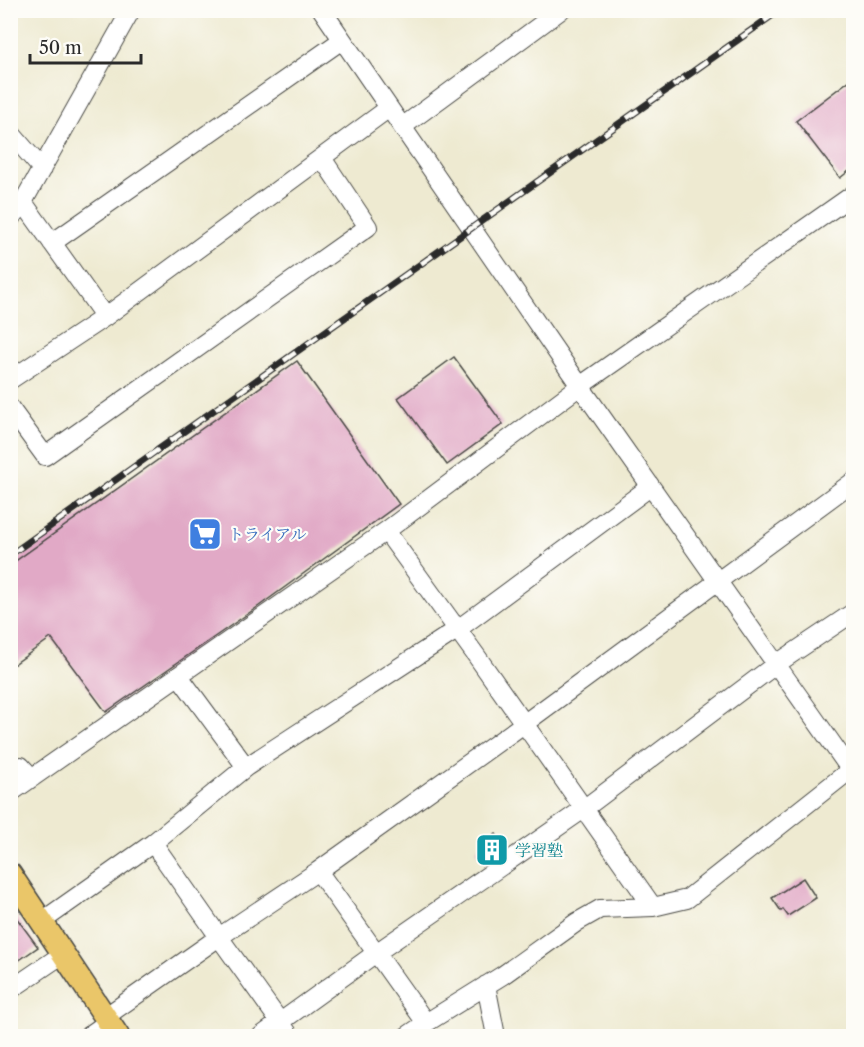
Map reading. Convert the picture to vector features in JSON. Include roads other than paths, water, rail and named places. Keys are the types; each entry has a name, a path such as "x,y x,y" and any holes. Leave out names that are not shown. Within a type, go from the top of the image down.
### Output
{"main road":[{"path":"10,874 110,1025"}],"street":[{"path":"10,219 23,202 131,10"},
{"path":"322,10 650,487 852,768 687,899 653,907 600,909 407,1036"},
{"path":"402,127 561,10"},
{"path":"52,243 342,40"},
{"path":"10,380 105,317 389,108"},
{"path":"10,132 42,169"},
{"path":"10,408 45,456 368,227 322,158"},
{"path":"10,793 386,531 580,386 851,201"},
{"path":"23,202 105,317"},
{"path":"88,1036 110,1025 219,937 318,871 525,723 854,481"},
{"path":"41,922 153,843 246,768 458,629 650,487"},
{"path":"386,531 525,723 653,907"},
{"path":"261,1036 285,1029 376,952 585,808 776,665 854,612"},
{"path":"179,676 246,768"},
{"path":"10,768 21,766 32,778"},
{"path":"153,843 285,1029"},
{"path":"318,871 426,1023"},
{"path":"10,990 63,954"},
{"path":"486,985 496,1036"}],"railway":[{"path":"10,555 780,10"}],"place":[{"name":"トライアル","path":"205,534"},
{"name":"学習塾","path":"492,850"}]}
